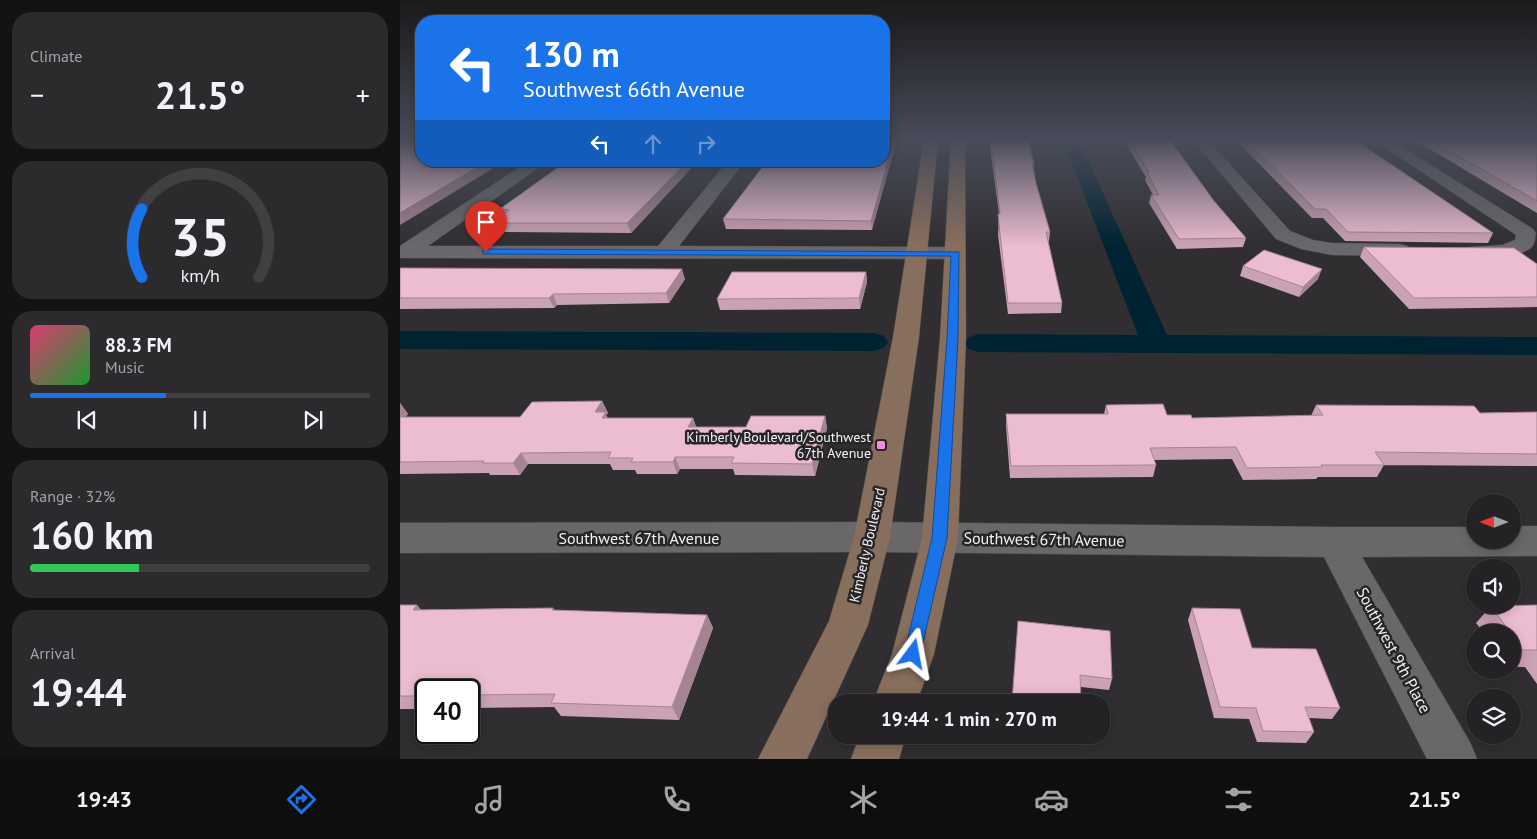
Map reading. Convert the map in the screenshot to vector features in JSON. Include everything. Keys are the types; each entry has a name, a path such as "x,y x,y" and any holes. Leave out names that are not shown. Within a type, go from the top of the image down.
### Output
{"street":[{"path":"403,252 518,175"},
{"path":"664,252 725,175"},
{"name":"Kimberly Boulevard","path":"782,759 848,624 872,537 906,337 927,175"},
{"path":"898,694 913,654 940,538 952,338 957,175"},
{"path":"1231,175 1283,235 1308,245 1332,250 1419,250"},
{"path":"1436,175 1526,233 1524,243 1505,251 1457,250"},
{"path":"403,252 956,253"},
{"name":"Southwest 67th Avenue","path":"400,538 872,537 1336,542 1537,541"},
{"name":"Southwest 9th Place","path":"1336,542 1453,759"},
{"path":"875,759 880,744"}],"building":[{"path":"400,175 464,175 400,213"},
{"path":"547,175 674,175 627,223 491,223 509,210 500,209"},
{"path":"756,175 884,175 871,221 723,219"},
{"path":"995,175 1034,175 1050,232 1046,232 1062,303 1008,303 998,214 1000,214"},
{"path":"1149,175 1196,175 1214,201 1246,238 1179,239 1151,195 1159,195"},
{"path":"1281,175 1408,175 1493,233 1348,232 1326,209 1315,209"},
{"path":"1492,175 1537,175 1537,201"},
{"path":"1364,247 1514,248 1537,264 1537,297 1414,298"},
{"path":"1264,250 1322,269 1303,287 1243,266"},
{"path":"400,268 682,269 666,293 553,294 549,298 400,298"},
{"path":"732,272 866,272 859,298 717,299"},
{"path":"602,401 595,412 606,412 602,418 693,418 688,427 746,427 751,416 825,416 812,464 731,463 734,457 675,457 673,462 631,462 633,458 608,458 611,452 521,453 513,463 483,463 484,461 400,462 400,417 520,417 532,402"},
{"path":"1163,404 1167,415 1191,415 1192,418 1323,415 1316,405 1474,406 1480,413 1537,412 1537,454 1375,452 1384,465 1247,468 1236,447 1150,448 1156,465 1011,466 1006,414 1108,414 1106,405"},
{"path":"400,605 417,605 413,610 553,608 552,610 707,615 672,707 551,703 555,694 480,695 480,679 415,679 415,696 400,696"},
{"path":"1521,605 1537,605 1537,650 1523,650 1521,647 1521,624 1504,624 1497,614 1521,614"},
{"path":"1192,608 1240,609 1252,648 1316,649 1340,708 1305,707 1314,732 1263,731 1256,708 1220,707"},
{"path":"1018,621 1110,631 1112,679 1080,675 1081,694 1013,694"}],"waterway":[{"path":"1086,175 1156,343"},
{"path":"400,340 874,342"},
{"path":"979,343 1537,346"}],"place":[{"name":"Kimberly Boulevard/Southwest 67th Avenue","path":"881,445"}],"route":[{"path":"486,252 956,253 940,538 913,654"}]}
